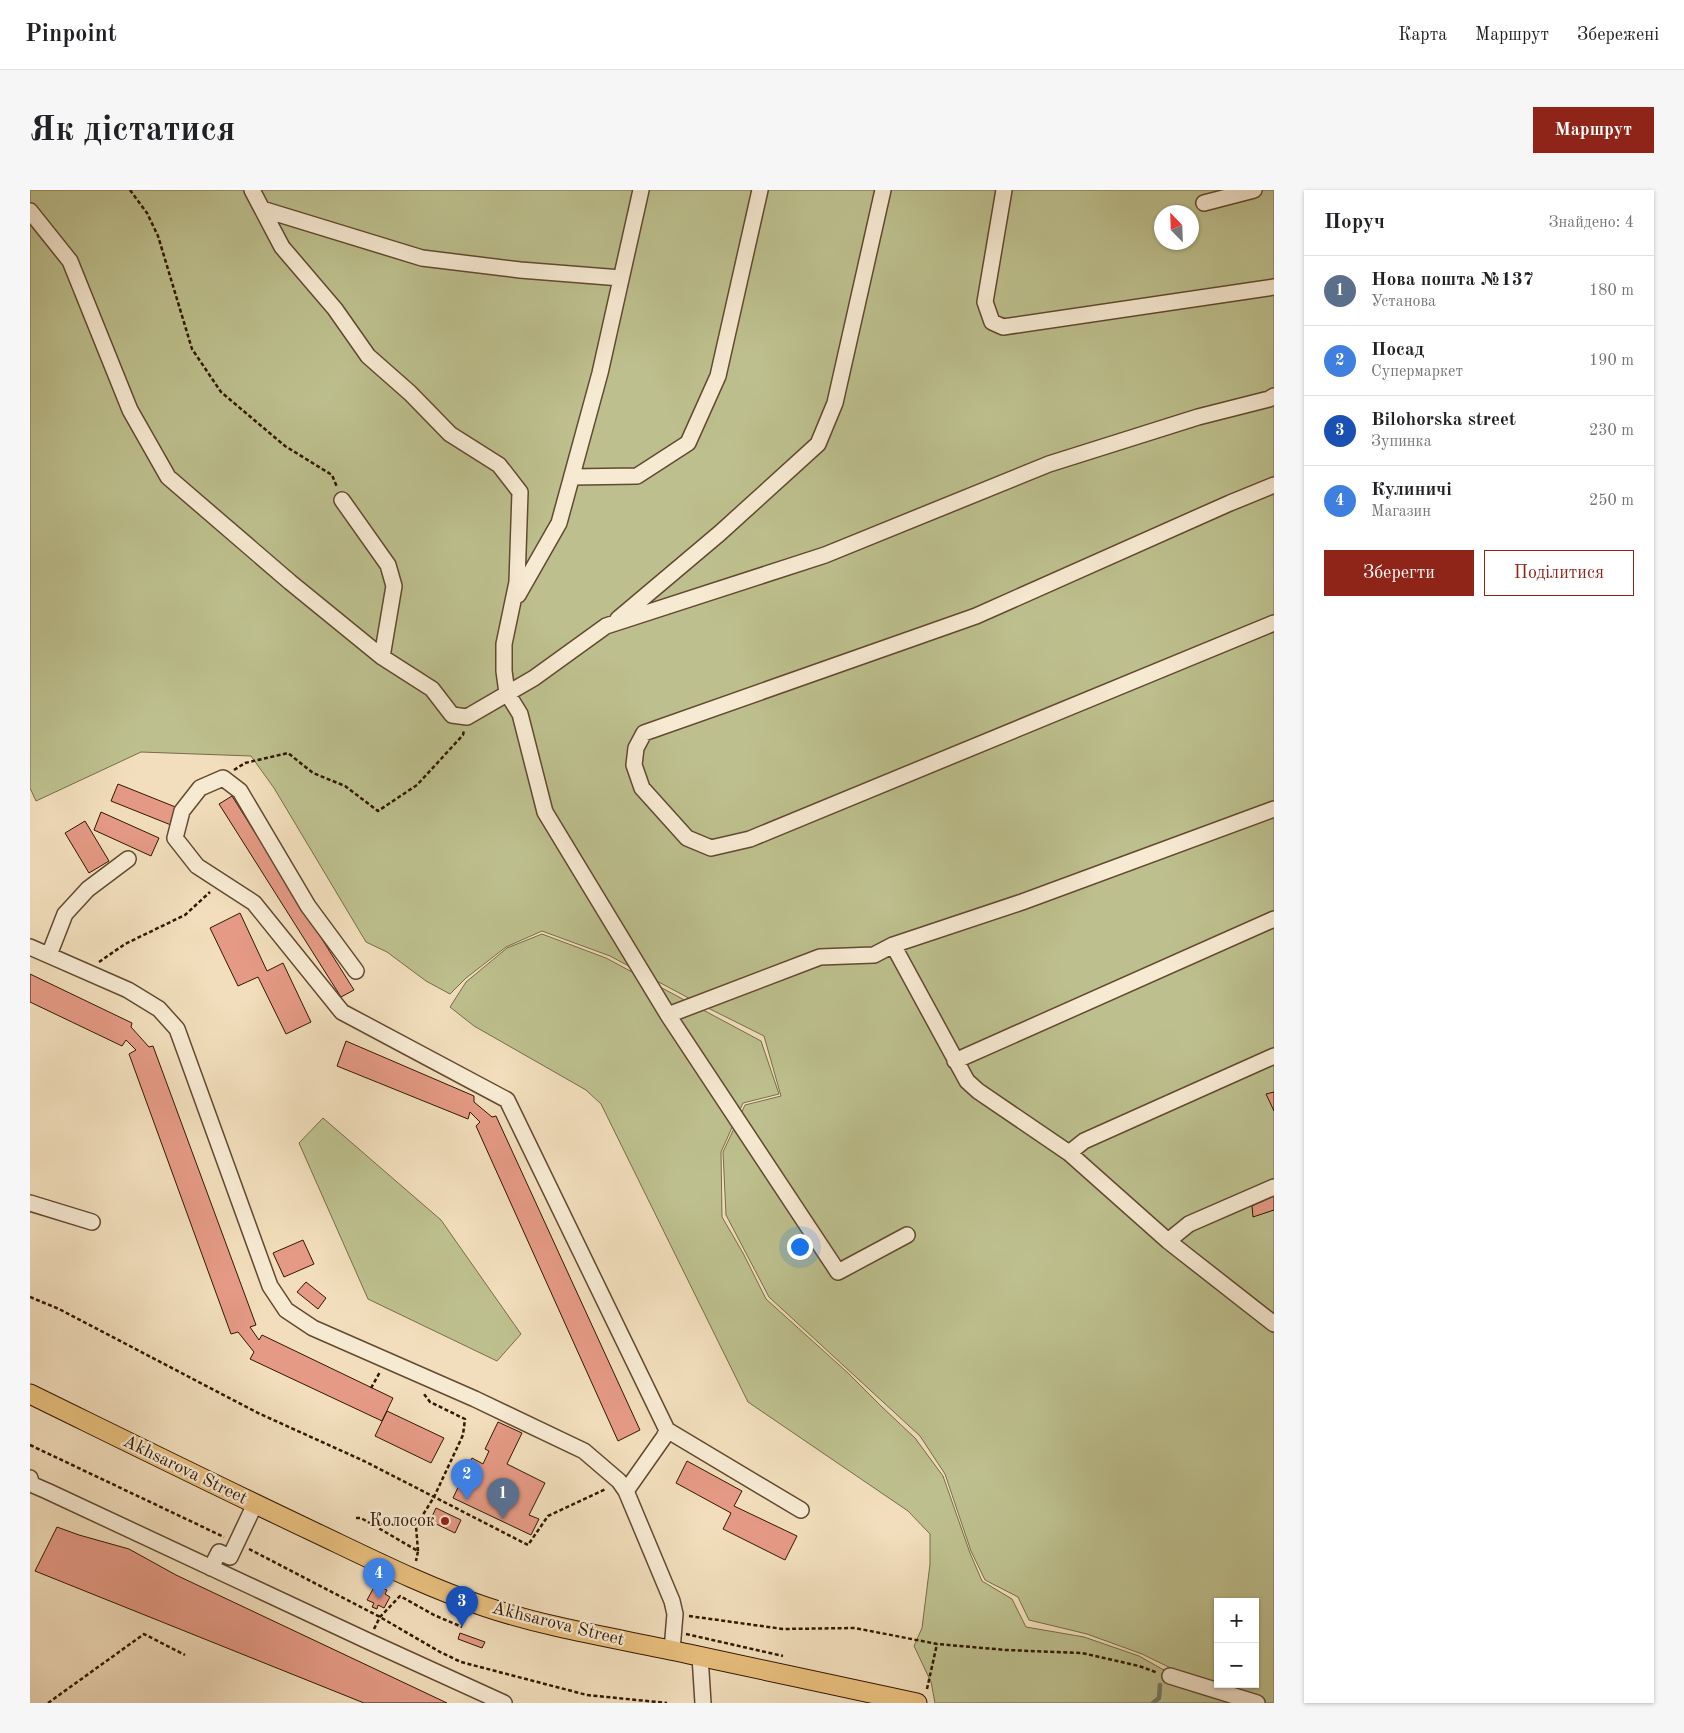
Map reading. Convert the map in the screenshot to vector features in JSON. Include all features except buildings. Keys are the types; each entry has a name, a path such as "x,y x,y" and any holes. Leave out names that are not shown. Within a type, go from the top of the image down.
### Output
{"main road":[{"name":"Akhsarova Street","path":"30,1394 400,1573 478,1604 534,1621 884,1696 921,1699"}],"street":[{"path":"252,190 282,246 335,309 368,356 450,434 499,465 520,492 517,582 504,644 505,695 520,714 545,812 668,1015 838,1272 908,1235"},
{"path":"513,603 559,523 600,373 641,190"},
{"path":"572,477 637,476 688,443 718,376 760,190"},
{"path":"613,624 720,533 818,444 835,403 882,190"},
{"path":"1004,190 985,302 992,322 1003,327 1274,287"},
{"path":"1204,203 1254,190"},
{"path":"262,209 422,258 520,270 621,278"},
{"path":"30,210 70,261 130,410 168,477 382,658 432,688 452,715 467,717 534,678 606,626 825,555 1050,464 1198,417 1269,399 1274,396"},
{"path":"1274,485 976,616 644,733 636,748 634,765 642,788 687,838 711,848 750,838 1274,623"},
{"path":"342,500 388,565 394,586 382,658"},
{"path":"356,971 308,906 240,792 223,778 200,788 182,811 175,838 197,866 254,903 342,1012 507,1100 667,1430 801,1510"},
{"path":"668,1015 820,957 874,955 893,945 1022,902 1274,809"},
{"path":"49,955 65,914 88,889 128,858"},
{"path":"956,1061 1274,919"},
{"path":"893,945 967,1081 978,1092 1069,1153 1168,1241 1274,1324"},
{"path":"30,947 128,990 159,1009 177,1029 270,1286 286,1310 313,1328 474,1399 584,1451 623,1486 672,1601 675,1614 672,1650"},
{"path":"1069,1153 1084,1141 1274,1056"},
{"path":"1168,1241 1189,1224 1274,1187"},
{"path":"30,1203 92,1222"},
{"path":"623,1486 664,1438 667,1430"},
{"path":"30,1478 32,1484 504,1703"},
{"path":"211,1568 219,1552 230,1557 255,1504"},
{"path":"700,1656 702,1703"},
{"path":"1170,1676 1257,1703"}],"path":[{"path":"130,190 148,213 158,236 192,349 221,392 285,446 332,475 342,500"},
{"path":"223,778 245,763 288,753 313,772 345,786 378,811 417,785 463,735 467,717"},
{"path":"86,971 125,944 185,915 221,881"},
{"path":"30,1297 59,1309 258,1413 364,1461 528,1545 548,1516 615,1486 623,1486"},
{"path":"371,1388 382,1368"},
{"path":"416,1561 418,1551 416,1526 434,1497 463,1436 465,1418 430,1402 421,1388"},
{"path":"30,1444 236,1543 380,1617 461,1662 588,1695 667,1703"},
{"path":"356,1518 361,1518 418,1551"},
{"path":"377,1621 400,1596 434,1615 462,1627"},
{"path":"675,1614 783,1629 855,1628 937,1644 1006,1650 1082,1653 1139,1666 1170,1676"},
{"path":"50,1702 144,1634 185,1655"},
{"path":"921,1699 937,1644"}],"green space":[{"path":"30,190 1274,190 1274,1703 1265,1703 1222,1688 1259,1688 1259,1598 1214,1598 1214,1685 1185,1675 1142,1654 1087,1634 1029,1620 1018,1597 985,1580 971,1551 945,1474 920,1436 769,1297 726,1215 723,1152 745,1105 781,1096 764,1036 610,956 542,931 506,947 466,978 450,994 426,981 387,952 366,942 274,788 251,756 141,752 36,801 30,788"},
{"path":"542,934 606,958 761,1041 779,1094 743,1103 721,1152 722,1217 766,1299 848,1373 915,1438 943,1476 982,1581 1012,1599 1026,1627 1084,1637 1139,1656 1162,1669 1261,1703 935,1703 931,1682 914,1646 922,1628 930,1564 930,1534 908,1511 748,1402 601,1104 586,1090 474,1026 450,1007 466,982 507,948"},
{"path":"323,1118 441,1220 521,1334 497,1361 368,1299 299,1143"}],"waterway":[{"path":"1153,1703 1159,1698 1160,1685"}],"place":[{"name":"Посад","path":"467,1500"},
{"name":"Нова пошта №137","path":"503,1519"},
{"name":"Колосок","path":"445,1521"},
{"name":"Кулиничі","path":"379,1599"},
{"name":"Bilohorska street","path":"462,1627"}]}
